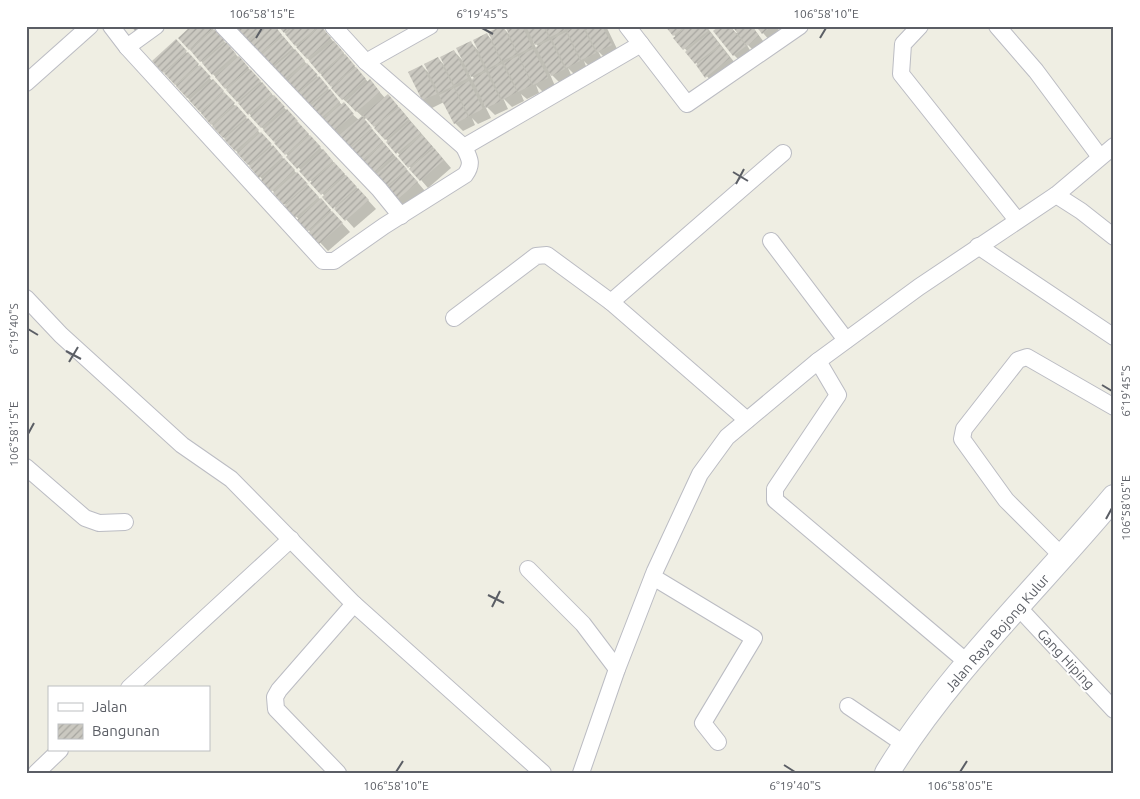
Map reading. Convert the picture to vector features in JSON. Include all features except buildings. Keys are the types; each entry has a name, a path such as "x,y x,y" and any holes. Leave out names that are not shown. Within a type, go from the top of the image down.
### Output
{"main road":[{"name":"Jalan Raya Bojong Kulur","path":"887,773 904,744 968,664 1064,557 1114,497"}],"street":[{"path":"26,83 90,26"},
{"path":"111,26 319,259 328,262 334,261 465,175 470,168 471,161 464,147 366,62 333,26"},
{"path":"128,47 156,26"},
{"path":"223,26 379,189 401,216"},
{"path":"366,62 430,26"},
{"path":"627,26 684,103 690,104 800,26"},
{"path":"920,26 904,44 901,74 1017,220"},
{"path":"997,26 1036,71 1100,157"},
{"path":"464,147 641,44"},
{"path":"581,773 617,668 653,577 700,474 727,437 818,361 978,246 1056,195 1114,146"},
{"path":"611,302 783,153"},
{"path":"1056,195 1081,211 1114,237"},
{"path":"771,241 846,340"},
{"path":"978,246 1114,337"},
{"path":"454,318 536,256 547,255 611,302 747,420"},
{"path":"26,298 82,354 182,445 231,480 354,604 543,773"},
{"path":"1064,557 1006,500 962,439 964,429 1018,360 1024,357 1030,357 1114,407"},
{"path":"818,361 838,395 775,489 775,500 968,664"},
{"path":"26,467 85,518 99,522 125,522"},
{"path":"131,686 291,539"},
{"path":"528,570 583,624 617,668"},
{"path":"653,577 754,638 703,723 718,742"},
{"path":"338,773 276,709 274,704 279,690 354,604"},
{"name":"Gang Hiping","path":"1018,608 1114,710"},
{"path":"848,706 904,744"},
{"path":"36,773 58,752"}]}
